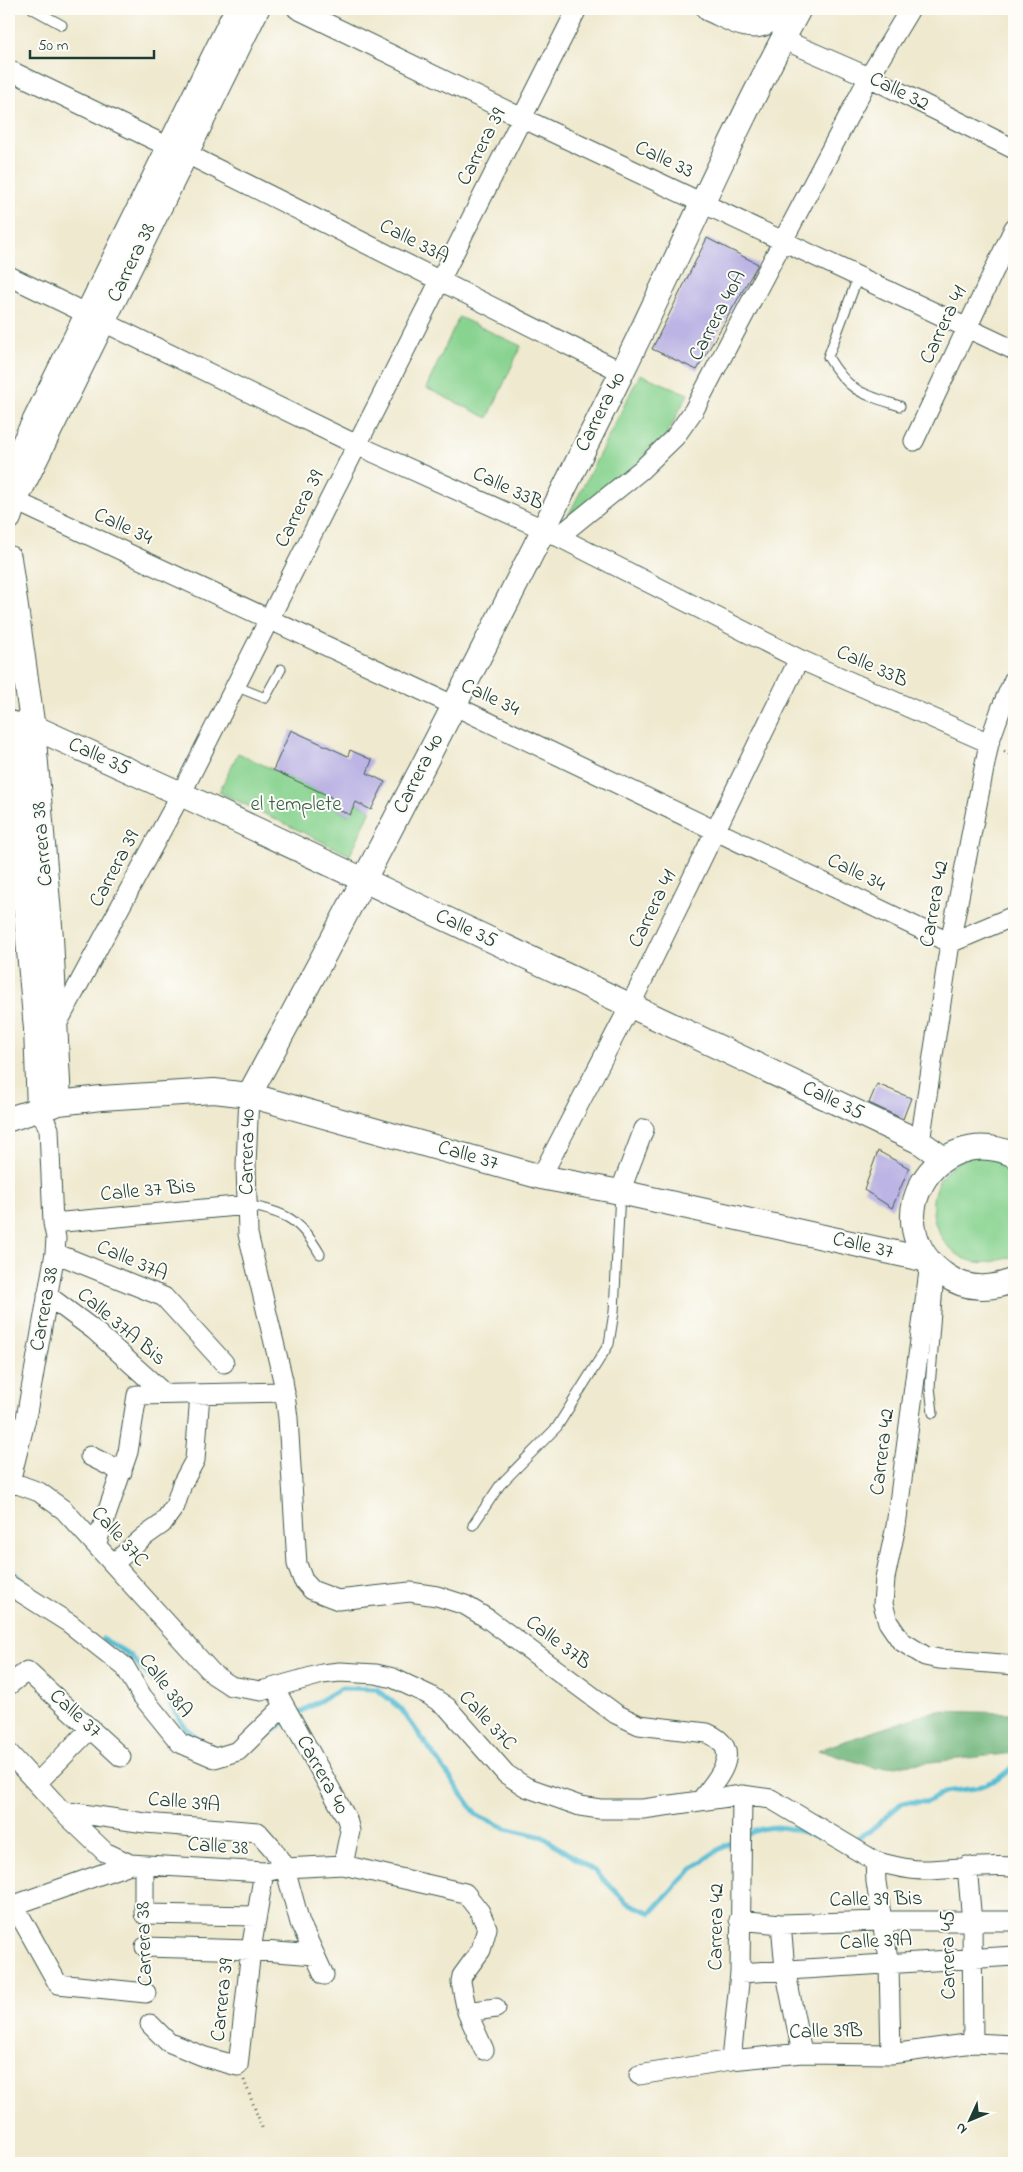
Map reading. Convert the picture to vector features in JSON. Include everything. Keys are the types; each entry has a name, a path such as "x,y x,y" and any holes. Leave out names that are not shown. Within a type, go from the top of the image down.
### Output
{"street":[{"name":"Carrera 38","path":"178,150 237,9"},
{"name":"Carrera 38","path":"9,473 95,317 178,150 257,9"},
{"name":"Carrera 39","path":"46,1028 181,794 577,9"},
{"path":"710,9 746,26 762,25 774,19 781,9"},
{"name":"Carrera 40","path":"303,1580 298,1564 288,1418 284,1392 248,1234 246,1164 249,1095 365,882 454,706 550,533 622,372 702,203 782,39 799,9"},
{"name":"Carrera 40A","path":"550,533 641,470 675,437 694,410 869,77 910,9"},
{"name":"Calle 33","path":"307,11 522,118 1014,350"},
{"name":"Calle 32","path":"782,39 869,77 1014,149"},
{"name":"Calle 33A","path":"9,70 178,150 622,372"},
{"name":"Carrera 41","path":"914,442 1014,228"},
{"name":"Calle 33B","path":"9,276 357,445 550,533 799,659 989,744"},
{"name":"Carrera 38","path":"11,506 95,317"},
{"name":"Calle 34","path":"11,506 269,619 950,943"},
{"name":"Carrera 38","path":"9,558 33,728 51,937 46,1028 48,1129 53,1223 56,1238 54,1268 47,1296 26,1418 9,1483"},
{"name":"Carrera 41","path":"541,1177 630,1006 717,831 799,659"},
{"name":"Carrera 42","path":"920,1142 950,943 989,744 1014,679"},
{"name":"Calle 35","path":"9,723 40,730 181,794 920,1142 944,1159"},
{"name":"Carrera 38","path":"9,728 15,900 46,1028"},
{"path":"950,943 1014,916"},
{"name":"Calle 37","path":"9,1119 49,1106 214,1091 249,1095 541,1177 620,1192 932,1265 948,1278 970,1286 993,1287 1014,1280"},
{"path":"620,1192 644,1129"},
{"path":"932,1265 917,1244 913,1224 914,1202 925,1178 944,1159 964,1150 996,1148 1014,1155"},
{"name":"Calle 37 Bis","path":"53,1223 247,1205"},
{"name":"Calle 37A","path":"55,1253 164,1297 224,1363"},
{"name":"Carrera 42","path":"932,1265 896,1526 883,1591 883,1604 888,1622 901,1641 925,1656 1014,1666"},
{"name":"Calle 37A Bis","path":"47,1296 94,1330 165,1394"},
{"name":"Calle 37A Bis","path":"122,1472 128,1452 137,1395 284,1392"},
{"path":"113,1564 162,1524 175,1506 182,1484 195,1460 200,1394"},
{"path":"90,1456 122,1472 96,1545"},
{"name":"Calle 37C","path":"9,1483 40,1492 52,1500 96,1545 214,1675 231,1686 262,1691 322,1674 340,1672 376,1674 393,1678 429,1694 447,1707 506,1774 526,1787 544,1795 580,1806 622,1810 665,1807 742,1795 771,1800 875,1861 892,1866 921,1870 967,1866 1014,1867"},
{"name":"Calle 37B","path":"303,1580 312,1590 338,1600 410,1592 437,1596 465,1605 488,1619 616,1714 639,1725 707,1733 714,1736 725,1749 726,1765 701,1800"},
{"name":"Calle 38A","path":"9,1585 70,1623 125,1667 142,1696 180,1743 215,1758 238,1751 286,1709"},
{"name":"Calle 37","path":"9,1685 27,1671 121,1756"},
{"name":"Carrera 40","path":"274,1689 347,1819 350,1830 343,1865"},
{"path":"37,1783 91,1728"},
{"name":"Calle 38","path":"9,1754 62,1811 105,1852 137,1865 264,1872 285,1868 343,1865 465,1893 480,1912 487,1928 481,1950 462,1976 461,1982 466,2012"},
{"name":"Carrera 42","path":"731,2060 740,1973 739,1920 742,1795"},
{"name":"Calle 39A","path":"62,1811 145,1823 258,1832 273,1849 285,1868 300,1923 324,1975"},
{"path":"875,1861 876,1882 889,1965 891,2054"},
{"name":"Carrera 38","path":"137,1865 144,1914 256,1916"},
{"path":"137,1865 12,1906 58,1984 146,1993"},
{"name":"Carrera 45","path":"967,1866 972,1922 973,2043"},
{"name":"Carrera 39","path":"238,2066 250,1950 264,1872"},
{"name":"Calle 39 Bis","path":"739,1920 781,1924 882,1921 1014,1921"},
{"path":"781,1924 785,1969 802,2053"},
{"path":"145,1947 250,1950 315,1955"},
{"name":"Calle 39A","path":"740,1973 1014,1956"},
{"path":"484,2050 466,2012 496,2008"},
{"path":"150,2024 168,2042 200,2056 238,2066"},
{"name":"Calle 39B","path":"639,2075 731,2060 802,2053 891,2054 973,2043 1014,2045"}],"lane":[{"path":"33,9 62,24"},
{"path":"858,277 828,357 840,376 861,393 900,406"},
{"path":"235,686 265,698 281,669"},
{"path":"473,1525 500,1485 557,1427 609,1344 614,1312 620,1192"},
{"path":"247,1205 277,1211 298,1224 320,1254"},
{"path":"932,1265 930,1387 933,1413"}],"path":[{"name":"Carrera 38","path":"145,1947 146,1993"},
{"name":"Carrera 39","path":"238,2066 262,2130"}],"green space":[{"path":"459,317 521,346 488,418 426,388"},
{"path":"640,374 688,394 663,442 563,526"},
{"name":"el templete","path":"238,753 331,797 328,805 349,815 356,802 371,810 350,855 219,792"},
{"path":"984,1154 1014,1162 1014,1255 996,1261 976,1262 959,1256 946,1244 937,1228 933,1210 935,1192 943,1175 961,1160"},
{"path":"935,1711 1014,1713 1014,1753 876,1768 818,1750"}],"building":[{"path":"707,238 758,264 697,370 652,349"},
{"path":"291,730 348,756 350,750 372,760 367,773 385,782 371,810 356,802 350,815 328,805 331,797 273,770"},
{"path":"877,1084 911,1098 903,1119 869,1103"},
{"path":"878,1151 909,1168 892,1208 864,1190"}],"waterway":[{"path":"9,1569 39,1594"},
{"path":"103,1639 130,1655 163,1693 182,1723 204,1746"},
{"path":"263,1739 290,1718 342,1688 377,1689 401,1709 477,1815 506,1828 543,1837 596,1872 626,1902 651,1913 690,1871 711,1854 738,1839"},
{"path":"851,1842 867,1833 903,1802 926,1802 944,1792 976,1788 998,1779 1014,1766"},
{"path":"746,1835 765,1828 782,1827 819,1837"}]}
